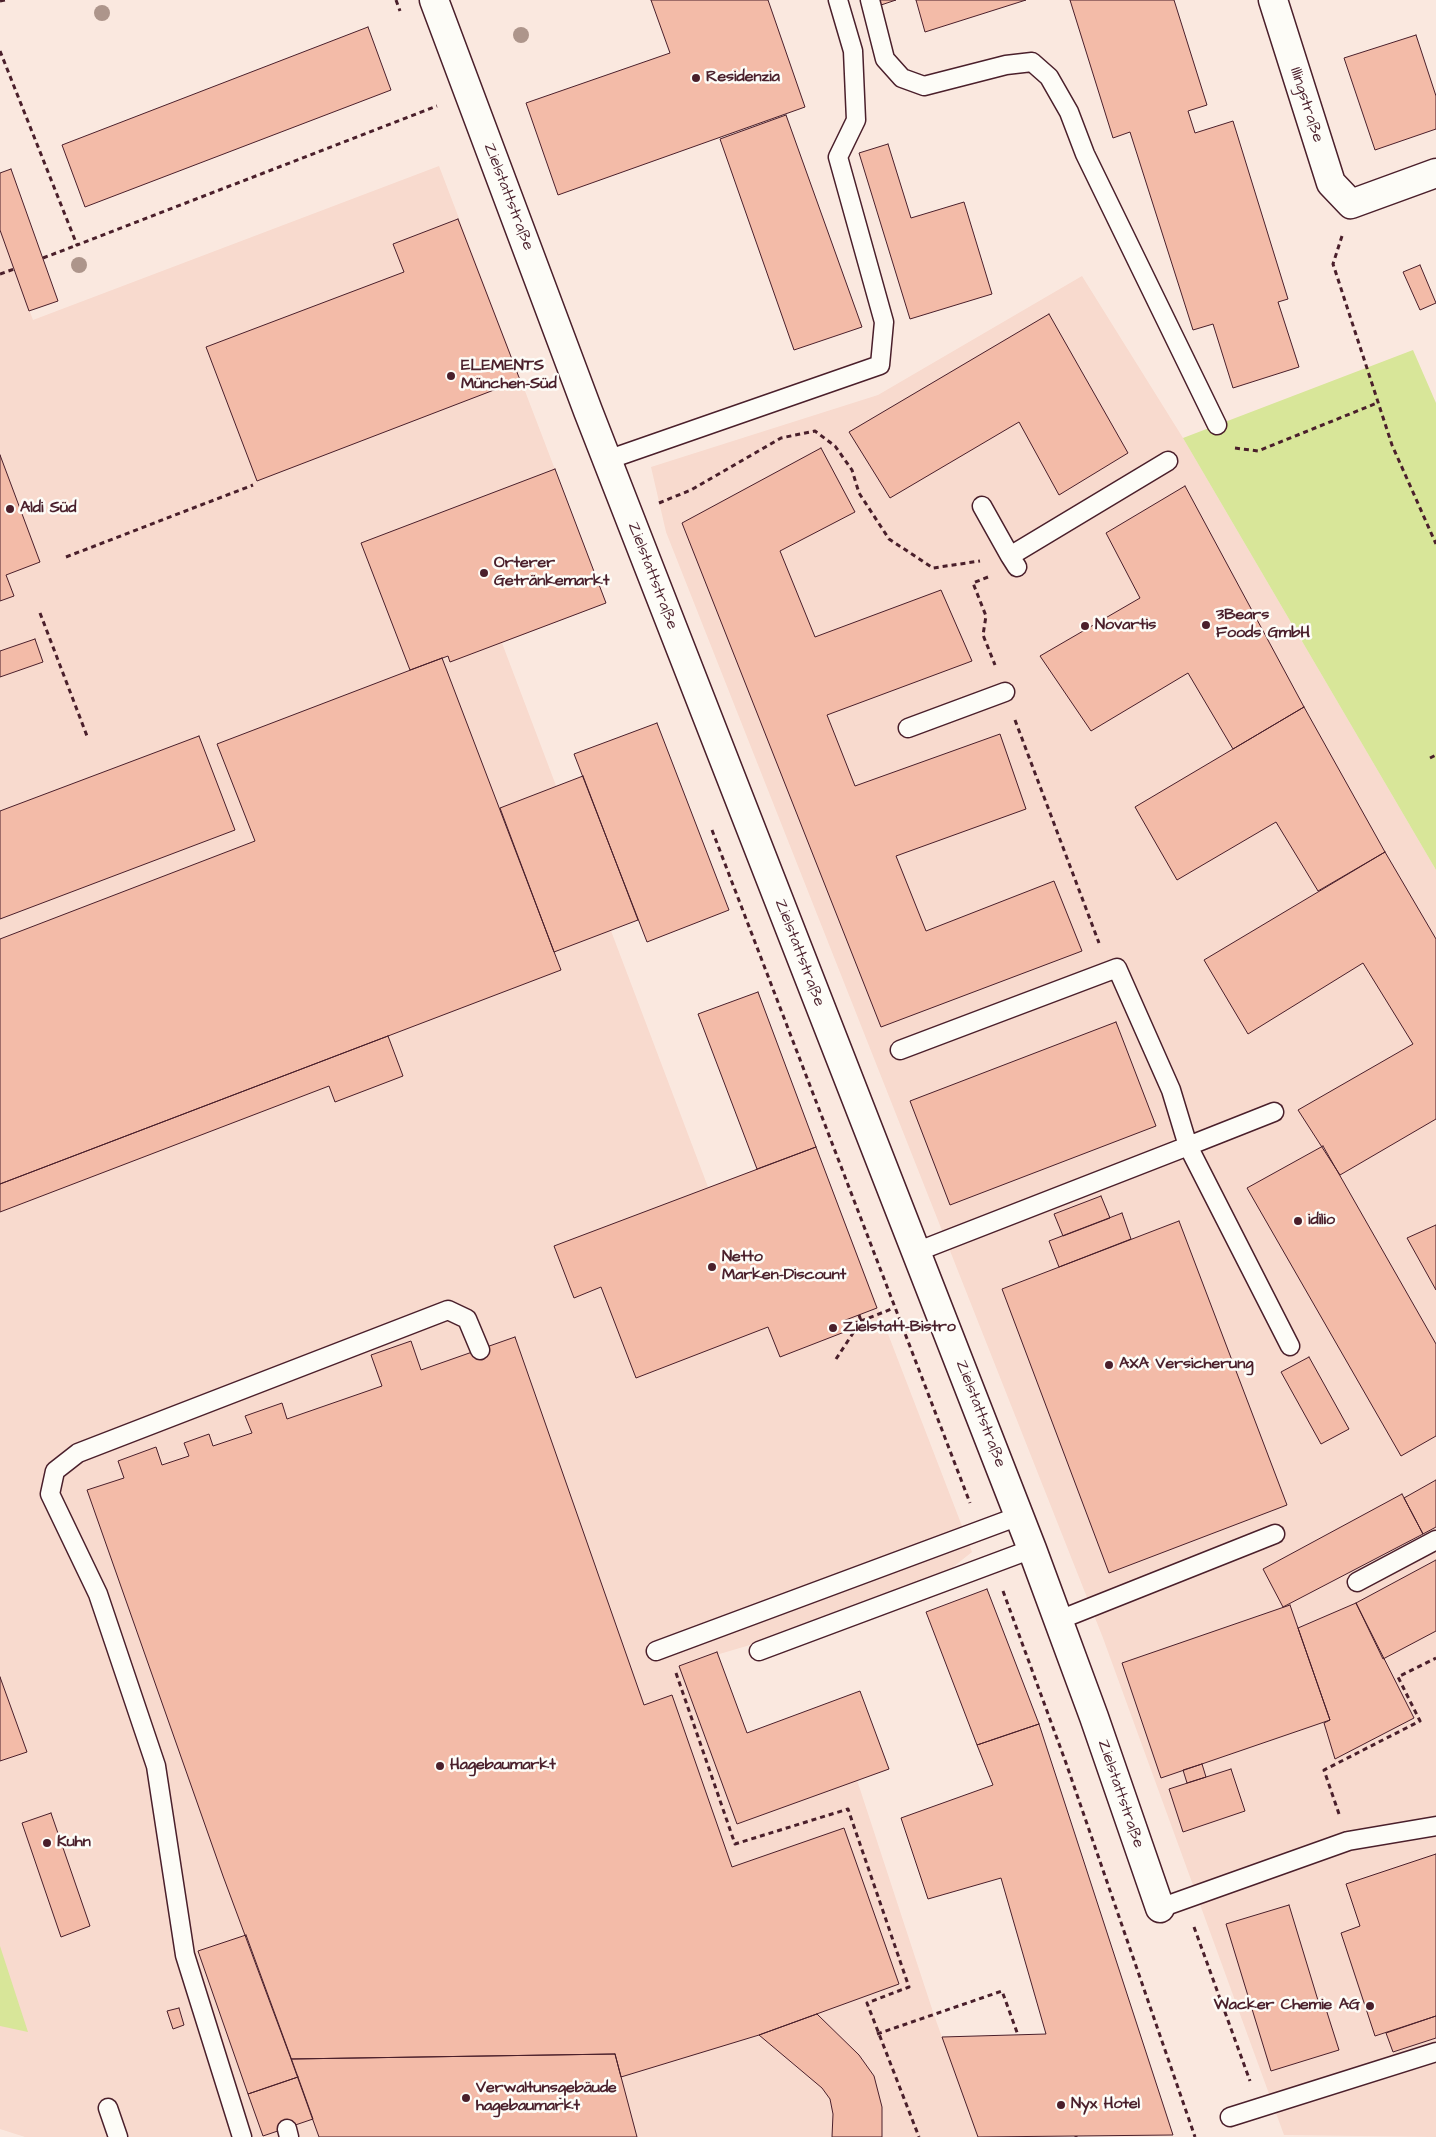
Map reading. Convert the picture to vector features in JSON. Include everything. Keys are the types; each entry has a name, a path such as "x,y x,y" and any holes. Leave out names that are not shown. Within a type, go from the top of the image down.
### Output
{"street":[{"name":"Zielstattstraße","path":"434,0 629,517 1032,1549 1059,1620 1160,1908"},
{"name":"Illingstraße","path":"1273,0 1331,183 1351,204"},
{"path":"1351,204 1436,173"}],"lane":[{"path":"608,460 880,365 884,322 838,157 856,120 853,51 838,0"},
{"path":"870,0 885,59 902,78 924,86 1006,65 1032,62 1049,77 1069,112 1085,154 1217,425"},
{"path":"982,506 1014,562 1168,462"},
{"path":"908,728 1005,692"},
{"path":"900,1050 1117,968 1171,1090 1188,1146 1290,1346"},
{"path":"916,1252 1274,1112"},
{"path":"242,2137 185,1956 156,1766 98,1594 50,1494 55,1471 78,1453 448,1310 467,1320 480,1350"},
{"path":"662,1649 1019,1516"},
{"path":"1059,1620 1275,1534"},
{"path":"1357,1582 1436,1540"},
{"path":"759,1651 1032,1549"},
{"path":"1160,1908 1348,1841 1436,1826"},
{"path":"1230,2117 1436,2052"},
{"path":"108,2108 118,2137"}],"path":[{"path":"0,1 5,0"},
{"path":"396,0 402,18"},
{"path":"0,51 77,245"},
{"path":"433,98 440,115"},
{"path":"43,258 436,106"},
{"path":"1351,204 1333,264 1392,445 1436,544"},
{"path":"0,274 14,269"},
{"path":"1217,425 1234,448 1258,451 1377,403"},
{"path":"629,517 691,490 781,438 815,431 835,446 852,470 859,493 889,539 933,568 1014,562"},
{"path":"66,557 253,485"},
{"path":"1014,562 972,583 986,616 983,635 1109,971"},
{"path":"40,613 87,736"},
{"path":"1430,758 1436,755"},
{"path":"711,828 894,1308 981,1530"},
{"path":"845,1326 894,1308"},
{"path":"859,1315 861,1321"},
{"path":"836,1359 861,1321"},
{"path":"993,1563 1066,1763 1195,2137"},
{"path":"662,1649 735,1844 848,1809 909,1987 867,2003 919,2137"},
{"path":"1348,1841 1324,1770 1420,1721 1398,1677 1436,1658"},
{"path":"878,2034 1002,1991 1018,2034"}],"shaded area":[{"path":"439,166 606,603 502,643 708,1187 816,1147 972,1552 928,1587 831,1621 679,1666 737,1824 857,1780 934,2015 978,2137 25,2137 0,2129 0,230 33,320"},
{"path":"1082,276 1183,438 1436,870 1436,2137 1284,2135 1103,1638 666,532 651,467 878,395"}],"green space":[{"path":"1413,350 1436,403 1436,870 1183,438"},
{"path":"0,1946 28,2032 0,2026"}],"building":[{"name":"Residenzia","path":"651,0 768,0 805,107 558,195 526,103 670,53"},
{"path":"879,0 896,0 881,5"},
{"path":"916,0 1026,0 925,32"},
{"path":"1070,0 1174,0 1207,105 1188,111 1195,133 1233,121 1288,299 1278,302 1299,367 1233,388 1213,324 1193,330 1130,132 1113,138"},
{"path":"368,27 391,90 85,207 62,145"},
{"path":"1416,35 1436,96 1436,129 1375,150 1344,58"},
{"name":"Residenzia","path":"786,115 862,327 794,350 720,139"},
{"path":"888,144 911,218 964,202 992,294 910,319 859,153"},
{"path":"11,169 58,301 29,311 0,230 0,173"},
{"path":"458,219 520,380 257,481 206,347 404,272 393,244"},
{"path":"1420,265 1436,303 1420,310 1403,272"},
{"path":"1049,314 1128,453 1059,495 1019,422 890,498 849,432"},
{"path":"821,448 855,512 780,551 815,637 941,590 972,661 827,715 855,786 1000,734 1026,809 896,856 926,931 1054,881 1082,951 881,1027 682,523"},
{"name":"Aldi Süd","path":"0,455 40,562 6,575 14,596 0,601"},
{"name":"Orterer Getränkemarkt","path":"555,469 606,603 450,662 448,656 410,670 361,543"},
{"path":"1185,486 1304,707 1233,749 1188,673 1091,731 1040,656 1140,598 1106,533"},
{"path":"35,639 43,662 0,677 0,651"},
{"path":"442,658 561,970 0,1184 0,939 255,841 217,744"},
{"path":"1304,707 1385,852 1318,891 1276,822 1177,880 1135,807"},
{"path":"657,723 729,910 647,942 574,754"},
{"path":"199,736 235,830 0,919 0,811"},
{"path":"583,776 638,920 554,952 500,808"},
{"path":"1385,852 1436,939 1436,1119 1340,1175 1298,1110 1413,1044 1363,963 1248,1034 1204,960"},
{"path":"758,992 816,1147 757,1169 698,1014"},
{"path":"1116,1022 1156,1126 950,1205 910,1101"},
{"path":"388,1036 403,1076 335,1102 329,1086 0,1212 0,1184"},
{"path":"1323,1146 1436,1344 1436,1436 1401,1456 1247,1188"},
{"name":"Netto Marken-Discount","path":"816,1147 877,1308 843,1321 847,1331 780,1357 768,1327 636,1378 601,1287 574,1298 554,1246"},
{"path":"1101,1196 1110,1218 1063,1236 1054,1214"},
{"path":"1122,1213 1131,1239 1059,1267 1049,1241"},
{"path":"1179,1221 1287,1505 1109,1573 1002,1289"},
{"path":"1436,1225 1436,1290 1407,1238"},
{"name":"Hagebaumarkt","path":"515,1337 644,1705 672,1695 732,1867 844,1828 899,1984 759,2035 621,2077 615,2054 291,2059 223,1876 87,1490 124,1478 118,1461 156,1447 162,1465 189,1456 184,1443 209,1434 213,1446 252,1433 245,1416 282,1403 287,1419 382,1386 371,1355 411,1341 421,1370"},
{"path":"1309,1357 1349,1429 1321,1444 1281,1372"},
{"path":"1436,1480 1436,1527 1423,1534 1404,1498"},
{"path":"1402,1494 1423,1534 1283,1607 1263,1569"},
{"path":"1436,1560 1436,1631 1383,1659 1356,1603"},
{"path":"987,1589 1039,1724 977,1745 926,1612"},
{"path":"1356,1603 1414,1718 1335,1759 1324,1723 1330,1720 1298,1628"},
{"path":"1290,1605 1330,1720 1161,1778 1122,1663"},
{"path":"717,1652 747,1733 860,1691 889,1769 737,1824 679,1666"},
{"path":"0,1677 27,1752 0,1761"},
{"path":"1039,1724 1173,2135 978,2137 942,2037 1046,2034 1001,1878 928,1899 901,1818 993,1785 977,1745"},
{"path":"1202,1764 1206,1777 1187,1783 1183,1770"},
{"path":"1231,1769 1245,1811 1183,1832 1169,1789"},
{"path":"51,1813 90,1926 61,1937 22,1823"},
{"path":"1436,1854 1436,2016 1375,2036 1341,1933 1360,1926 1346,1884"},
{"path":"1289,1905 1320,2007 1325,2006 1339,2050 1271,2071 1226,1924"},
{"path":"246,1935 298,2077 248,2094 198,1951"},
{"path":"179,2008 184,2025 173,2029 167,2011"},
{"path":"817,2014 859,2055 874,2076 882,2107 882,2137 832,2137 833,2114 830,2099 822,2088 759,2035"},
{"path":"1436,2016 1436,2038 1393,2052 1386,2033"},
{"name":"Verwaltunsgebäude hagebaumarkt","path":"615,2054 637,2137 319,2137 291,2059"},
{"path":"298,2077 313,2119 263,2136 248,2094"}],"place":[{"name":"Residenzia","path":"696,78"},
{"name":"ELEMENTS München-Süd","path":"451,376"},
{"name":"Aldi Süd","path":"10,509"},
{"name":"Orterer Getränkemarkt","path":"484,573"},
{"name":"3Bears Foods GmbH","path":"1206,625"},
{"name":"Novartis","path":"1085,626"},
{"name":"idilio","path":"1298,1221"},
{"name":"Netto Marken-Discount","path":"712,1267"},
{"name":"Zielstatt-Bistro","path":"833,1328"},
{"name":"AXA Versicherung","path":"1109,1365"},
{"name":"Hagebaumarkt","path":"440,1766"},
{"name":"Kuhn","path":"47,1843"},
{"name":"Wacker Chemie AG","path":"1370,2006"},
{"name":"Verwaltunsgebäude hagebaumarkt","path":"466,2098"},
{"name":"Nyx Hotel","path":"1061,2105"}]}
